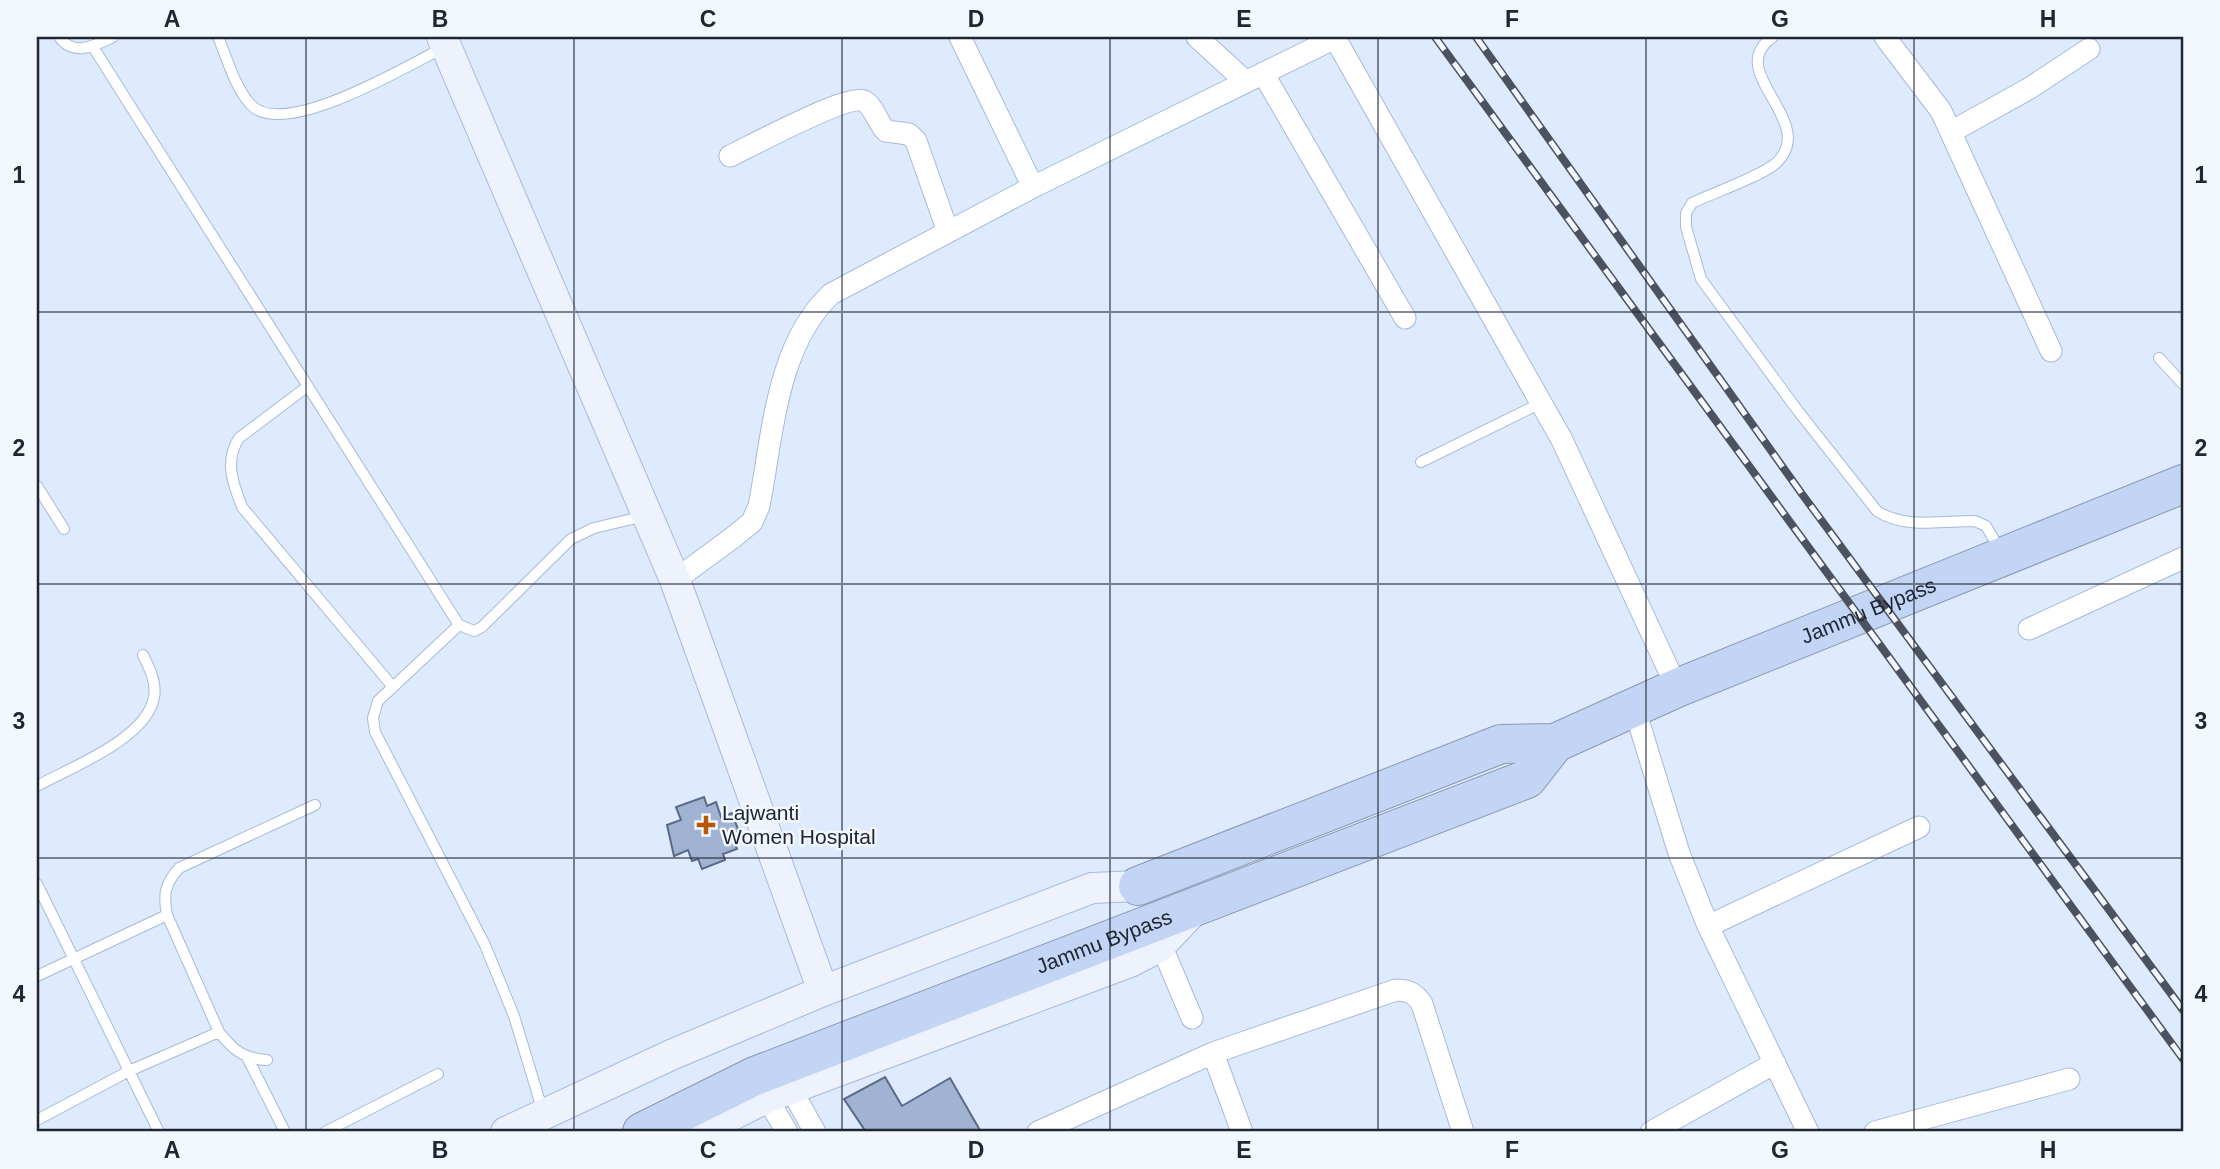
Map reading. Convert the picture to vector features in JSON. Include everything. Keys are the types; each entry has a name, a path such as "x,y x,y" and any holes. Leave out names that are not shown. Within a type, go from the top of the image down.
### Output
{"highway":[{"name":"Jammu Bypass","path":"1138,886 1501,744 1555,743 1677,688 2183,484"},
{"name":"Jammu Bypass","path":"642,1132 771,1088 1197,907 1527,779 1555,743"}],"street":[{"path":"960,37 1033,187"},
{"path":"1197,37 1255,78 1405,318"},
{"path":"675,580 751,522 759,506 786,368 803,327 814,310 831,294 1033,187 1336,37 1562,440 1677,688"},
{"path":"1885,37 1931,95 1951,132 2051,351"},
{"path":"444,42 675,580 822,991"},
{"path":"1951,132 2089,49"},
{"path":"730,156 831,107 861,100 867,102 886,131 909,134 916,141 948,232"},
{"path":"2029,629 2183,558"},
{"path":"1634,706 1679,853 1708,926 1808,1132"},
{"path":"1708,926 1919,827"},
{"path":"506,1132 543,1112 822,991 1092,888 1138,886"},
{"path":"698,1132 771,1088 1130,962 1161,945 1197,907"},
{"path":"1161,945 1192,1018"},
{"path":"1038,1132 1213,1053 1396,990 1406,990 1416,995 1422,1004 1463,1132"},
{"path":"1213,1053 1242,1132"},
{"path":"1651,1132 1775,1063"},
{"path":"1875,1132 2069,1079"},
{"path":"771,1088 787,1132"},
{"path":"771,1088 815,1132"}],"lane":[{"path":"59,37 69,48 93,47 113,37"},
{"path":"218,37 243,94 252,107 274,116 310,111 444,42"},
{"path":"1773,37 1760,45 1756,53 1756,65 1783,119 1788,135 1784,150 1775,163 1692,203 1686,213 1686,227 1696,268 1798,411 1877,512 1889,519 1904,521 1975,521 1986,526 2003,556"},
{"path":"93,47 459,625 474,631 482,627 571,539 594,527 648,515"},
{"path":"2159,358 2183,384"},
{"path":"308,386 239,438 232,449 230,466 235,489 242,507 393,687"},
{"path":"1421,462 1541,403"},
{"path":"37,486 64,529"},
{"path":"459,625 393,687 374,709 375,732 485,945 514,1016 543,1112"},
{"path":"37,786 127,737 144,719 155,696 152,673 143,655"},
{"path":"285,1132 248,1059 231,1047 219,1032 167,915 164,897 167,882 179,868 315,805"},
{"path":"37,884 159,1132"},
{"path":"37,976 167,915"},
{"path":"37,1120 129,1071 219,1032"},
{"path":"248,1059 267,1059"},
{"path":"326,1132 438,1074"}],"building":[{"path":"704,797 707,806 716,802 721,817 732,813 739,832 731,834 737,849 723,854 725,860 702,869 698,859 692,861 688,850 674,856 667,825 681,820 676,807"},
{"path":"885,1077 902,1106 950,1078 981,1132 866,1132 844,1099"}],"railway":[{"path":"1435,37 2183,1059"},
{"path":"1476,37 1802,494 2183,1010"}],"place":[{"name":"Lajwanti Women Hospital","path":"706,825"}]}
